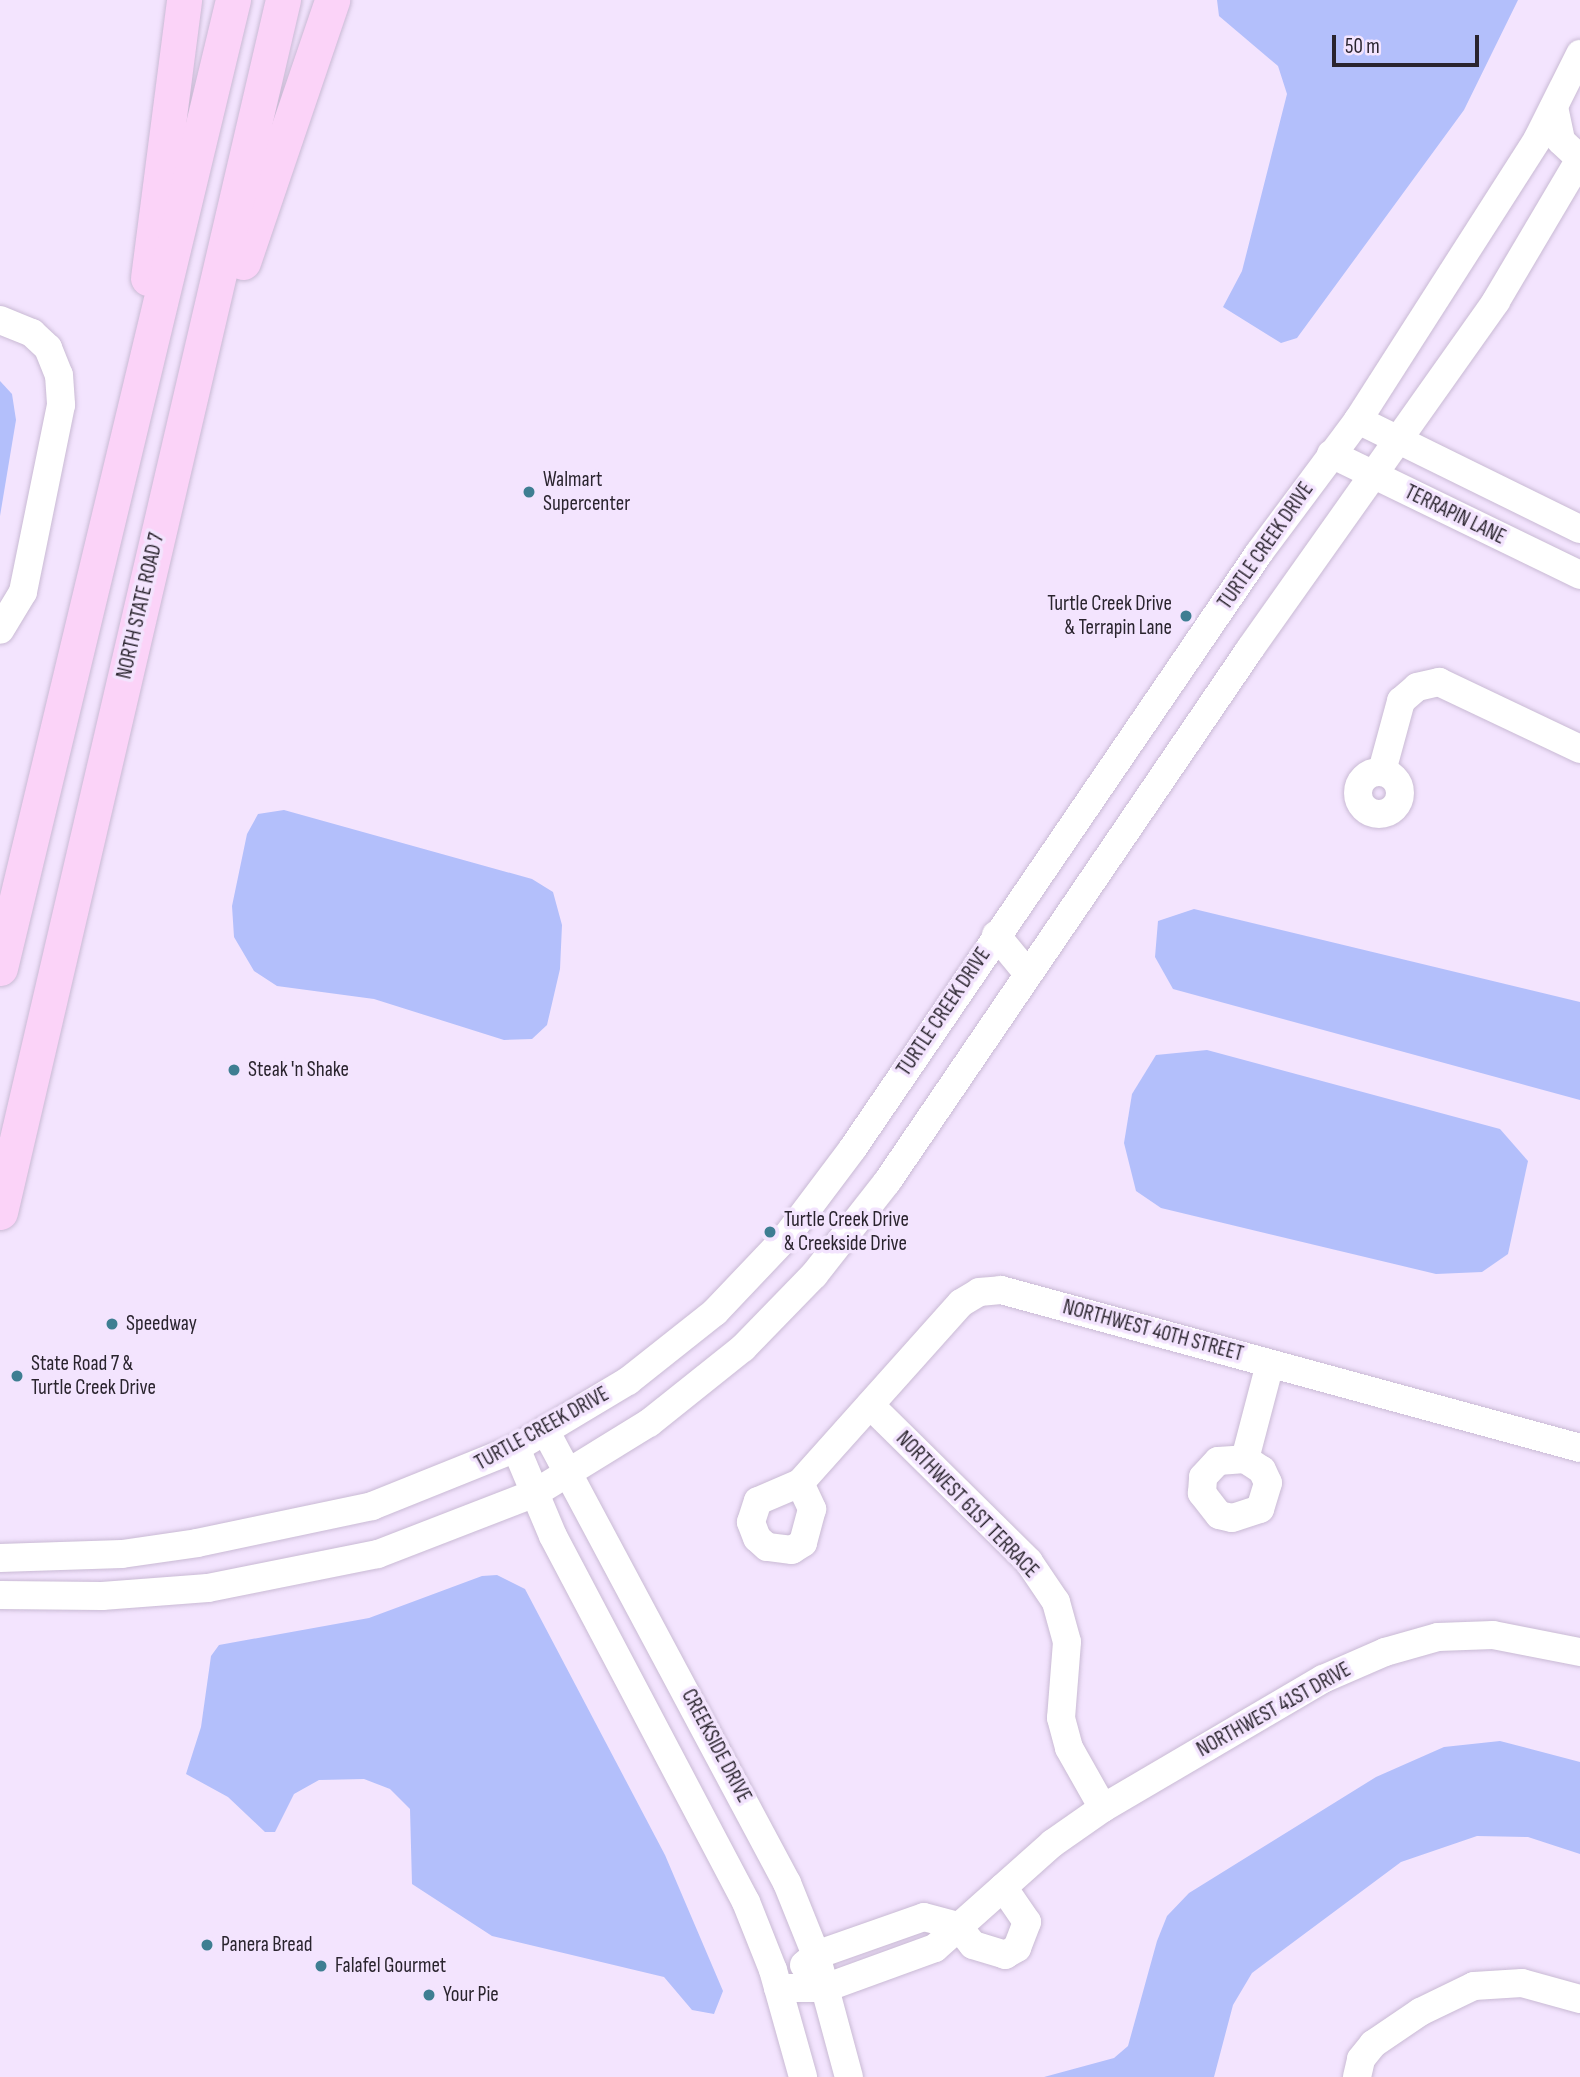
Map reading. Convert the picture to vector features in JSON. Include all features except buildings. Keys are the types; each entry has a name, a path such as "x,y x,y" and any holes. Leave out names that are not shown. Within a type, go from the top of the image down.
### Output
{"main road":[{"path":"126,458 184,0"},
{"path":"0,968 9,890 126,458 233,0"},
{"name":"NORTH STATE ROAD 7","path":"0,1212 283,0"},
{"path":"172,475 332,0"}],"street":[{"name":"TURTLE CREEK DRIVE","path":"0,1558 122,1553 322,1518 437,1483 516,1448 628,1381 715,1312 787,1236 853,1148 996,936 1331,454 1358,420 1454,275 1554,107 1580,54"},
{"path":"0,1595 168,1592 276,1577 378,1554 535,1493 649,1423 743,1348 791,1300 851,1233 1398,438 1496,301 1580,159 1561,141 1554,107"},
{"path":"0,629 23,592 61,405 59,375 48,348 32,333 1,320"},
{"name":"TERRAPIN LANE","path":"1358,420 1580,529"},
{"name":"TERRAPIN LANE","path":"1331,454 1580,575"},
{"path":"1382,771 1401,701 1417,687 1439,682 1580,749"},
{"path":"996,936 1028,974"},
{"name":"NORTHWEST 40TH STREET","path":"800,1483 961,1303 990,1291 1001,1290 1580,1448"},
{"path":"1245,1459 1270,1364"},
{"name":"NORTHWEST 61ST TERRACE","path":"870,1405 1029,1562 1056,1602 1067,1642 1061,1718 1069,1748 1103,1808"},
{"name":"CREEKSIDE DRIVE","path":"545,1430 775,1859 816,1955 849,2077"},
{"path":"516,1448 535,1493 665,1754 746,1902 778,1988 803,2077"},
{"name":"NORTHWEST 41ST DRIVE","path":"778,1988 825,1988 935,1948 1003,1887 1103,1808 1323,1679 1385,1652 1438,1637 1493,1635 1580,1653"},
{"path":"778,1988 816,1955 924,1917 958,1926 973,1945 991,1954 1005,1955 1017,1948 1027,1922 1003,1887"},
{"path":"891,1928 901,1960"},
{"path":"1357,2077 1361,2059 1373,2044 1420,2012 1474,1986 1496,1981 1522,1983 1580,1999"}],"water":[{"path":"1217,0 1518,0 1464,110 1297,338 1281,343 1223,307 1242,271 1287,94 1278,66 1219,16"},
{"path":"0,381 12,394 16,420 0,516"},
{"path":"284,810 532,879 553,892 562,925 560,969 547,1025 532,1039 504,1040 374,999 277,986 254,971 234,937 232,906 247,834 258,814"},
{"path":"1194,909 1580,1002 1580,1100 1173,989 1155,957 1158,921"},
{"path":"1207,1050 1500,1129 1528,1161 1508,1254 1482,1272 1436,1274 1161,1208 1136,1191 1124,1143 1132,1094 1156,1055"},
{"path":"497,1575 525,1589 665,1855 723,1991 714,2014 692,2010 664,1977 492,1936 412,1884 410,1809 390,1789 364,1779 319,1780 294,1794 275,1832 265,1832 228,1797 186,1774 201,1727 211,1656 219,1645 369,1618 482,1576"},
{"path":"1500,1741 1580,1762 1580,1854 1528,1837 1477,1836 1401,1862 1252,1973 1233,2005 1214,2077 1044,2077 1114,2058 1128,2046 1157,1941 1167,1916 1189,1893 1376,1777 1444,1747"}],"place":[{"name":"Walmart Supercenter","path":"529,492"},
{"name":"Turtle Creek Drive & Terrapin Lane","path":"1186,616"},
{"name":"Steak 'n Shake","path":"234,1070"},
{"name":"Turtle Creek Drive & Creekside Drive","path":"770,1232"},
{"name":"Speedway","path":"112,1324"},
{"name":"State Road 7 & Turtle Creek Drive","path":"17,1376"},
{"name":"Panera Bread","path":"207,1945"},
{"name":"Falafel Gourmet","path":"321,1966"},
{"name":"Your Pie","path":"429,1995"}]}
